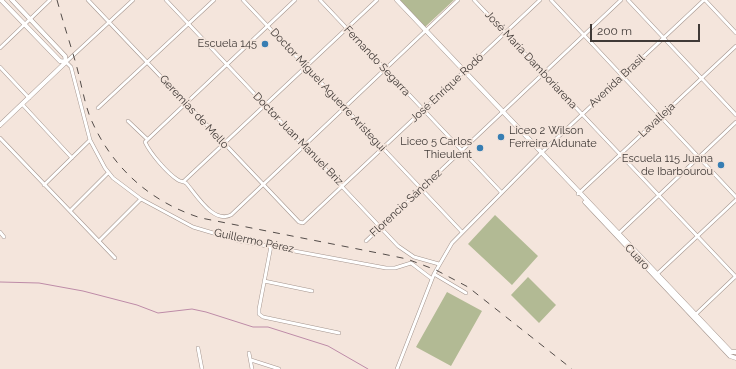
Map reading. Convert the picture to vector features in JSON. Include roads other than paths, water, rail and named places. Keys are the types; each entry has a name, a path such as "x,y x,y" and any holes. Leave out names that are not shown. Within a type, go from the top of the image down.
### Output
{"street":[{"path":"1,0 60,61 66,62"},
{"path":"12,0 65,56 66,62"},
{"path":"0,48 50,0"},
{"name":"Geremias de Mello","path":"88,0 263,185 301,223"},
{"path":"0,126 133,0"},
{"name":"Doctor Juan Manuel Briz","path":"166,0 405,252 414,257 439,264"},
{"path":"98,108 214,0"},
{"name":"Doctor Miguel Aguerre Aristegui","path":"243,0 462,232"},
{"path":"146,141 295,0"},
{"name":"Fernando Segarra","path":"320,0 501,192"},
{"path":"184,181 377,0"},
{"name":"Cuaro","path":"397,0 502,111 541,153 542,156 736,359"},
{"path":"128,121 146,141 149,150 178,180 184,181 213,212 222,217 231,215 458,0"},
{"name":"José María Damboriarena","path":"474,0 736,277"},
{"name":"José Enrique Rodó","path":"301,223 306,221 540,0"},
{"path":"551,0 736,197"},
{"name":"Florencio Sánchez","path":"366,241 621,0"},
{"path":"628,0 736,115"},
{"path":"704,0 736,33"},
{"name":"Avenida Brasil","path":"397,369 434,274 452,243 541,153 704,0"},
{"name":"Lavalleja","path":"579,194 736,46"},
{"name":"Guillermo Pérez","path":"66,62 71,67 90,140 108,173 141,199 193,227 240,241 386,268 395,268 410,263 420,268 432,279"},
{"path":"0,67 29,98"},
{"path":"22,104 72,158"},
{"path":"617,234 736,122"},
{"path":"0,138 115,258"},
{"path":"44,185 90,140"},
{"path":"70,211 108,173"},
{"path":"98,241 141,199"},
{"path":"656,275 736,200"},
{"path":"0,232 4,237"},
{"path":"271,246 259,314 263,317 339,333"},
{"path":"434,274 466,293"},
{"path":"694,315 736,277"},
{"path":"264,281 312,291"},
{"name":"Cuaro","path":"694,315 735,352"},
{"path":"198,348 202,369"},
{"path":"249,353 252,369"},
{"path":"251,360 278,369"}],"waterway":[{"path":"0,282 39,283 83,291 137,305 158,313 192,309 206,312 253,327 268,327 328,346 368,369"}],"railway":[{"path":"57,0 90,117 109,152 121,167 149,192 182,211 201,218 407,259 436,270 468,287 572,369"}],"place":[{"name":"Escuela 145","path":"265,44"},
{"name":"Liceo 2 Wilson Ferreira Aldunate","path":"501,137"},
{"name":"Liceo 5 Carlos Thieulent","path":"480,148"},
{"name":"Escuela 115 Juana de Ibarbourou","path":"721,165"}]}
